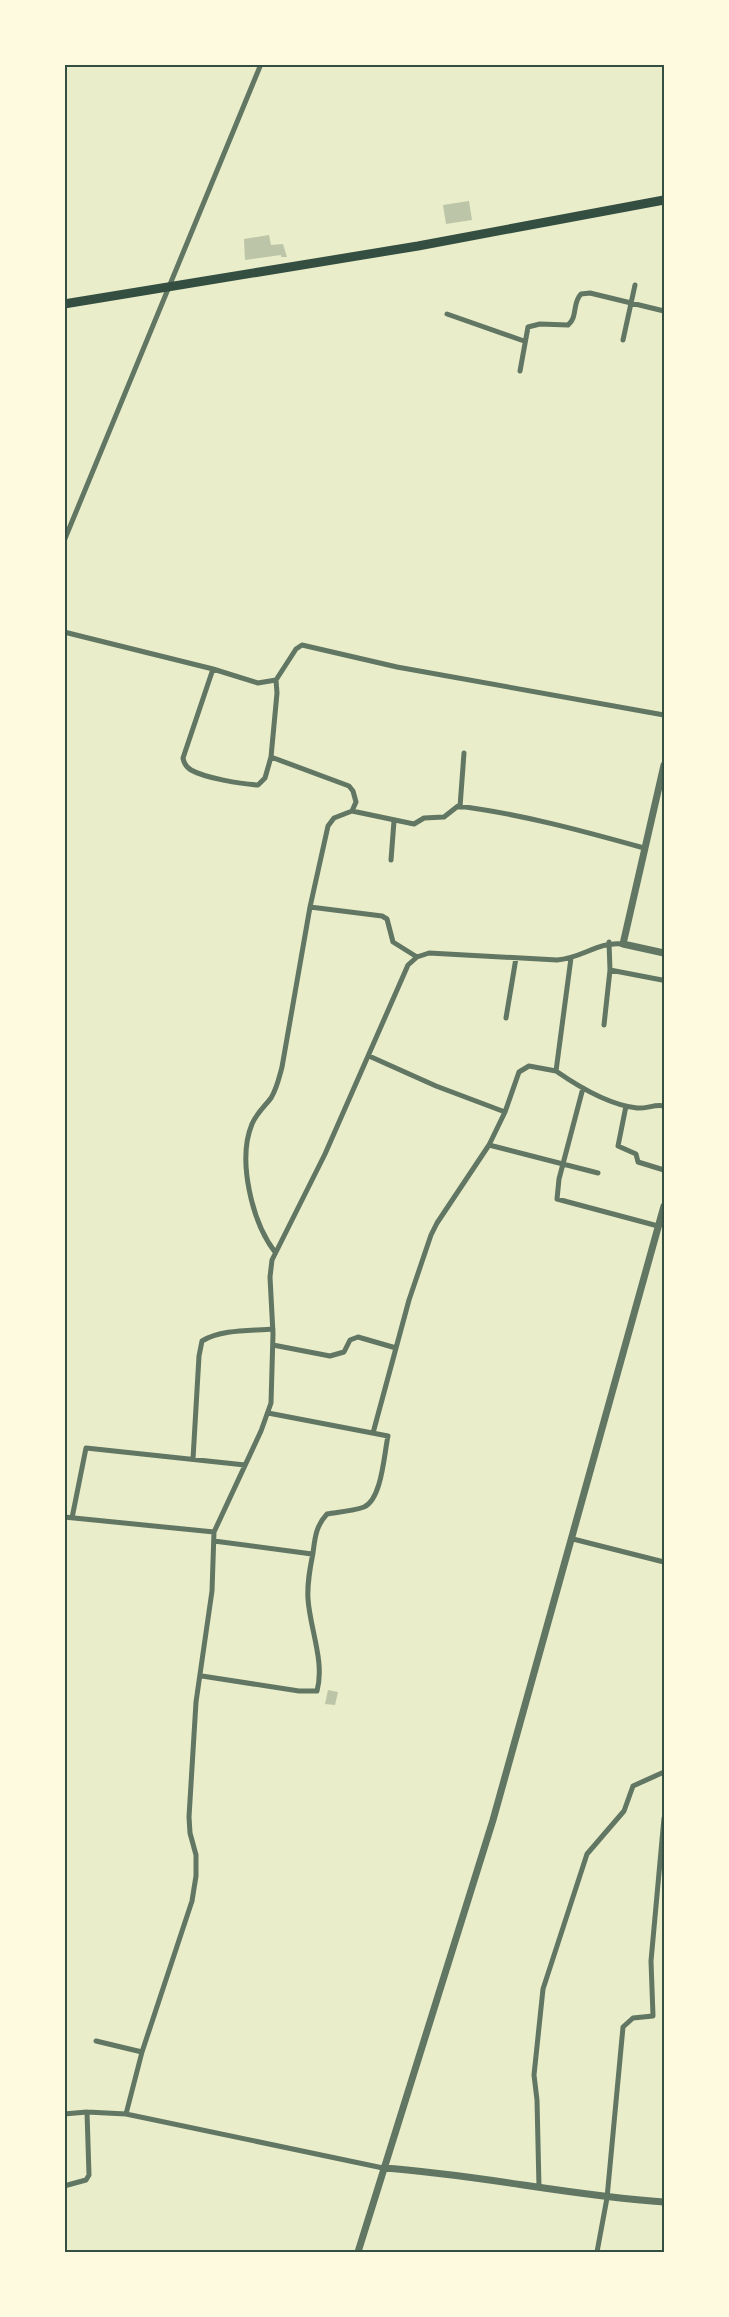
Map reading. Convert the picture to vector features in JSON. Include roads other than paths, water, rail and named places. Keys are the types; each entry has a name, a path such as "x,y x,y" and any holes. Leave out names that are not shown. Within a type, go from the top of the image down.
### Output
{"highway":[{"path":"64,304 418,246 664,200"}],"street":[{"path":"64,542 261,64"},
{"path":"623,340 635,285"},
{"path":"520,370 526,330 530,326 540,324 564,327 571,323 574,320 576,302 582,294 631,302 664,311"},
{"path":"447,314 524,341"},
{"path":"64,632 213,669 258,683 276,680"},
{"path":"213,669 183,758 185,765 192,771 205,775 258,785 265,778 271,757 277,693 276,680 296,649 302,645 397,667 664,715"},
{"path":"460,807 464,753"},
{"path":"271,757 349,786 356,799 356,806 352,811 334,818 328,826 310,908 282,1067 274,1091 250,1126 245,1164 249,1194 267,1240 275,1252"},
{"path":"623,945 664,765"},
{"path":"352,811 414,824 422,818 444,817 453,808 460,807 548,822 644,848"},
{"path":"391,860 393,821"},
{"path":"310,908 382,916 387,919 393,942 417,957"},
{"path":"604,1025 610,970 609,942"},
{"path":"126,2115 142,2052 192,1901 196,1876 196,1855 189,1822 196,1702 202,1676 212,1590 214,1532 245,1465 267,1413 272,1395 273,1329 270,1270 275,1252 308,1188 369,1056 405,970 417,957 429,953 557,960 571,958 609,942 664,953"},
{"path":"506,1018 516,958"},
{"path":"556,1071 571,958"},
{"path":"610,970 662,980"},
{"path":"369,1056 436,1086 505,1112"},
{"path":"373,1433 419,1270 437,1223 489,1145 522,1069 530,1066 556,1071 583,1088 626,1106 641,1108 664,1106"},
{"path":"583,1088 556,1192 559,1200 658,1226"},
{"path":"626,1106 618,1146 636,1154 638,1162 664,1170"},
{"path":"489,1145 598,1173"},
{"path":"358,2253 494,1820 664,1206"},
{"path":"193,1459 199,1356 202,1341 219,1335 273,1329"},
{"path":"273,1345 333,1357 345,1352 350,1340 358,1337 396,1348"},
{"path":"202,1676 299,1691 318,1691 319,1663 308,1600 308,1576 315,1532 327,1514 366,1506 373,1502 376,1496 388,1436 267,1413"},
{"path":"72,1518 86,1448 245,1465"},
{"path":"64,1517 214,1532"},
{"path":"573,1539 664,1562"},
{"path":"213,1541 312,1554"},
{"path":"540,2187 534,2075 543,1989 587,1854 624,1811 633,1786 664,1772"},
{"path":"597,2253 607,2198 623,2027 633,2018 653,2016 651,1961 662,1872 664,1818"},
{"path":"96,2041 142,2052"},
{"path":"64,2114 87,2112 126,2115 383,2168 432,2172 607,2198 664,2202"},
{"path":"64,2186 86,2180 89,2175 87,2112"}]}
